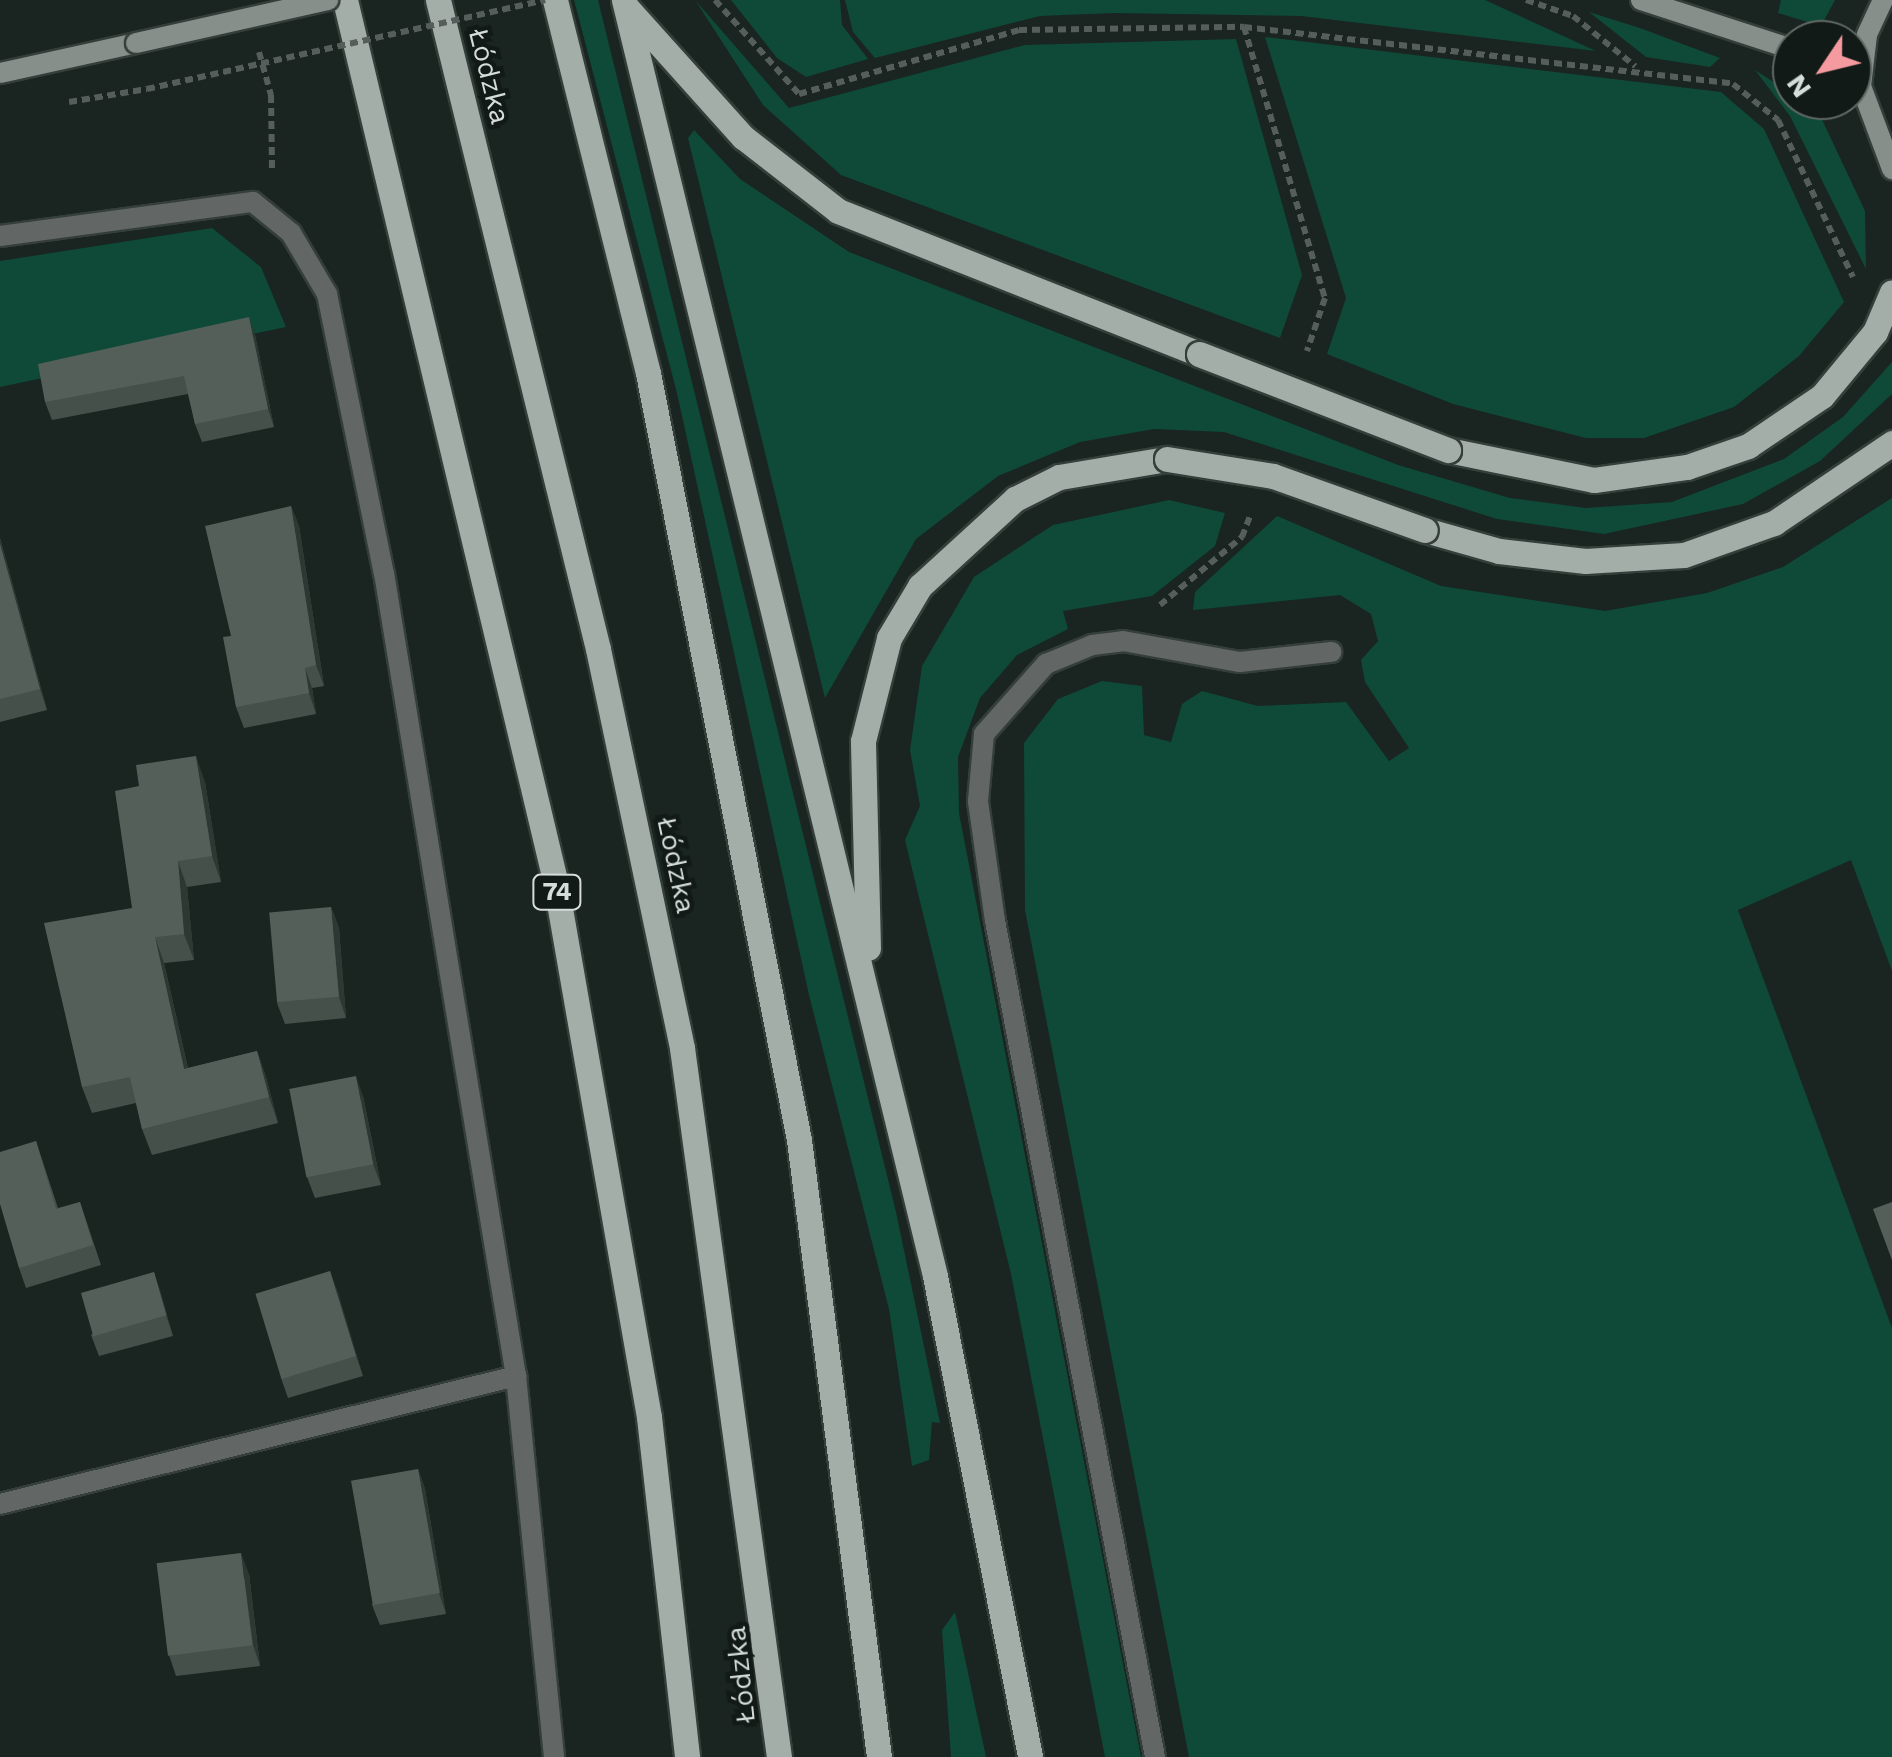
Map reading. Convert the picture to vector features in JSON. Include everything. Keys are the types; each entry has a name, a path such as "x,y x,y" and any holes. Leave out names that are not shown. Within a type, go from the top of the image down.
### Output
{"main road":[{"path":"326,0 359,57"},
{"name":"74","path":"344,0 558,898 649,1417 687,1757"},
{"name":"Łódzka","path":"438,0 598,649 682,1048 743,1440 779,1757"},
{"path":"555,0 648,372 800,1140 880,1757"},
{"path":"625,3 743,137 838,211 1448,450 1594,480 1687,467 1748,446 1822,396 1876,332 1892,292"},
{"path":"625,3 870,998 1030,1757"},
{"path":"870,998 859,796 889,638 920,586 1014,498 1059,477 1167,459 1273,476 1499,552 1584,561 1684,554 1786,516 1892,443"}],"street":[{"path":"0,73 326,0"},
{"path":"1641,0 1772,42"},
{"path":"1871,120 1892,169"}],"lane":[{"path":"0,236 253,202 291,233 327,294 384,573 516,1376 554,1757"},
{"path":"1155,1757 995,922 978,801 984,734 1046,664 1092,645 1124,641 1240,662 1332,652"},
{"path":"0,1504 516,1376"}],"path":[{"path":"55,104 147,89 545,0"},
{"path":"714,0 799,94 1019,30 1244,27 1637,68 1733,84 1763,103 1855,281 1866,285"},
{"path":"1526,0 1573,16 1637,68"},
{"path":"1244,27 1325,298 1306,354"},
{"path":"253,202 276,164 255,38"},
{"path":"1149,607 1166,605 1242,537 1251,513"}],"green space":[{"path":"574,0 598,0 896,1212 940,1423 932,1422 929,1460 912,1466 889,1309 809,995 677,393"},
{"path":"695,0 789,108 1025,45 1236,39 1302,275 1280,338 841,175 763,105"},
{"path":"731,0 840,0 842,25 868,59 806,77 777,58"},
{"path":"845,0 1485,0 1596,51 1301,16 1114,13 1040,16 875,58 853,32"},
{"path":"1781,0 1835,0 1824,20 1801,20 1778,13"},
{"path":"1589,12 1720,58 1710,67 1646,57"},
{"path":"1265,37 1721,92 1764,129 1844,302 1799,356 1734,407 1644,438 1586,438 1453,404 1327,354 1346,298"},
{"path":"1755,70 1772,81 1772,92"},
{"path":"1792,120 1822,120 1865,211 1866,269"},
{"path":"694,130 740,179 849,252 1398,465 1510,498 1586,508 1672,502 1784,459 1843,417 1892,362 1892,394 1820,461 1743,504 1604,534 1497,519 1224,432 1154,429 1080,442 998,476 916,539 825,698 688,138"},
{"path":"212,228 261,267 286,327 0,387 0,261"},
{"path":"1892,498 1892,971 1851,860 1738,910 1892,1328 1892,1757 1189,1757 1025,910 1024,743 1058,699 1102,681 1142,686 1144,735 1171,742 1182,704 1202,691 1258,706 1346,702 1389,761 1409,748 1365,682 1361,660 1378,641 1371,614 1340,595 1193,610 1195,592 1277,516 1441,586 1605,611 1707,593 1783,567"},
{"path":"1169,500 1225,513 1215,546 1152,596 1063,611 1068,629 1017,655 980,698 958,757 959,813 1141,1757 1105,1757 1011,1274 905,840 920,806 910,750 922,666 974,577 1053,525"},
{"path":"955,1612 986,1757 951,1757 942,1630"}],"building":[{"path":"249,317 268,409 195,424 184,376 45,402 38,364"},
{"path":"291,506 316,665 305,668 309,693 236,707 223,637 231,636 205,526"},
{"path":"0,544 40,689 0,699"},
{"path":"196,756 212,856 178,861 184,934 155,937 184,1069 257,1051 269,1097 142,1129 130,1077 82,1087 44,923 132,908 115,791 139,786 136,765"},
{"path":"331,907 339,997 277,1002 269,912"},
{"path":"356,1076 373,1164 306,1177 289,1089"},
{"path":"36,1141 56,1209 80,1202 93,1245 19,1268 0,1204 0,1152"},
{"path":"1892,1202 1892,1260 1873,1209"},
{"path":"330,1271 356,1356 281,1379 255,1294"},
{"path":"154,1272 166,1315 93,1336 81,1293"},
{"path":"418,1469 440,1593 373,1605 351,1481"},
{"path":"241,1553 252,1645 168,1656 157,1563"}]}
